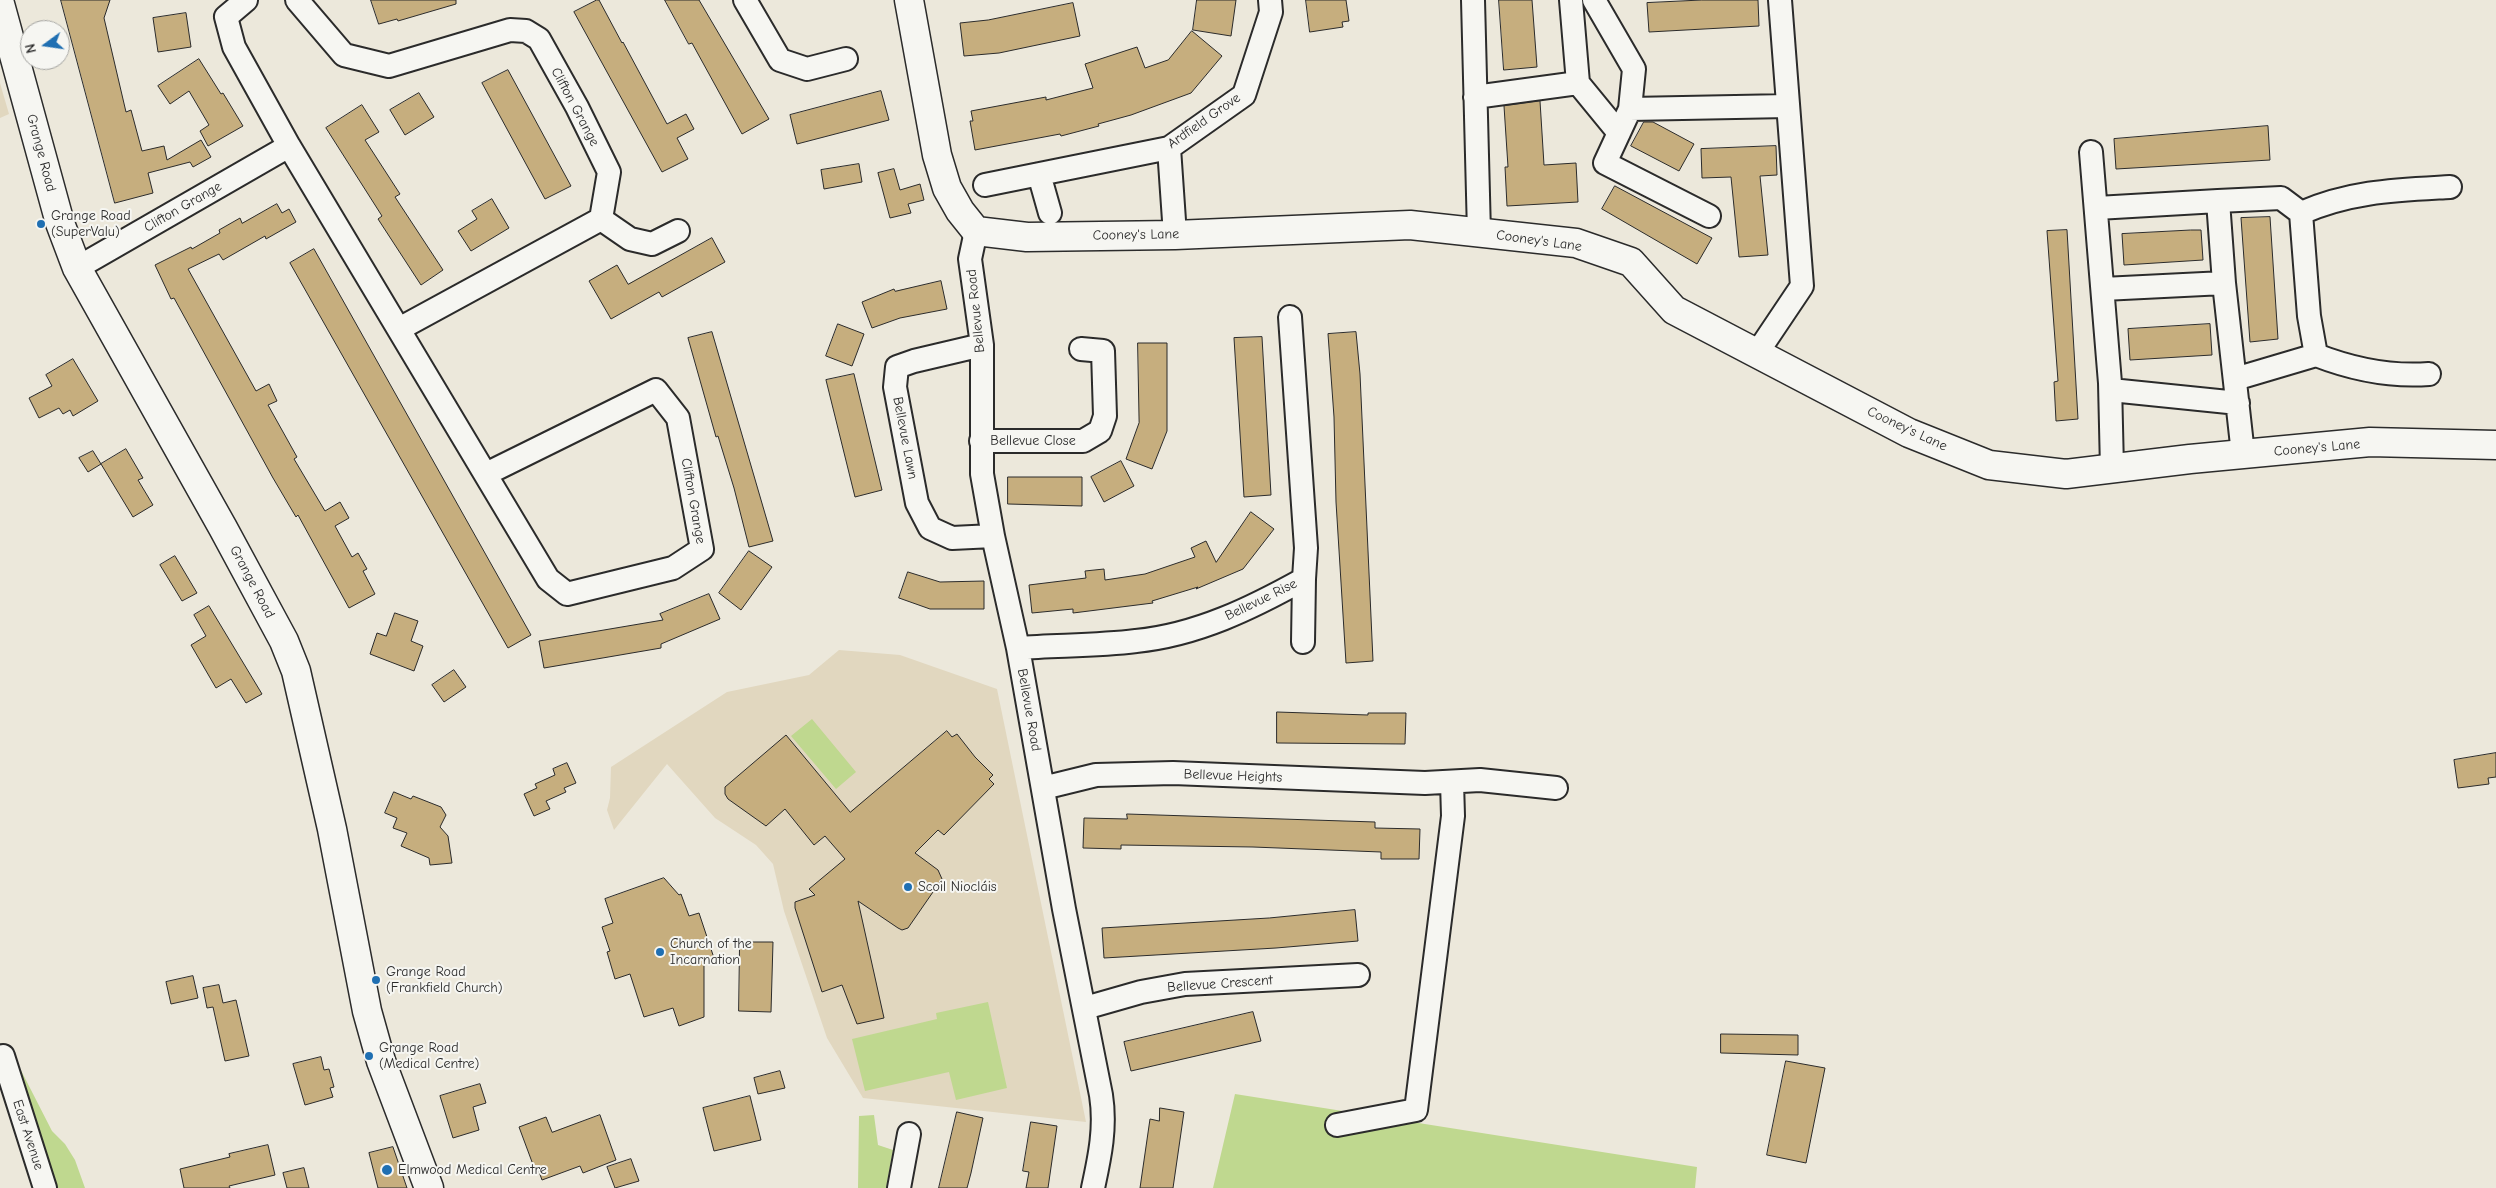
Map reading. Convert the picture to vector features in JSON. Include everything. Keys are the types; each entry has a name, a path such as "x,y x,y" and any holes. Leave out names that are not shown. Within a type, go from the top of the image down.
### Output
{"street":[{"name":"Clifton Grange","path":"246,0 226,18 234,47 289,146 548,579 567,594 673,568 702,549 678,418 656,390 486,474"},
{"name":"Clifton Grange","path":"297,0 344,55 389,66 510,30 526,31 539,39 610,172 601,219"},
{"path":"745,0 780,60 807,69 846,59"},
{"path":"909,0 937,155 947,188 960,211 976,231"},
{"name":"Ardfield Grove","path":"985,185 1169,148 1244,95 1271,12 1270,0"},
{"path":"1473,0 1479,233"},
{"path":"1571,0 1578,83 1619,133"},
{"path":"1594,0 1634,69 1630,109 1605,163 1709,216"},
{"path":"1757,353 1802,286 1780,0"},
{"name":"Grange Road","path":"0,4 60,223 78,268 237,554 284,641 296,671 326,801 367,1011 381,1061 429,1188"},
{"path":"1475,97 1578,83"},
{"path":"1630,109 1788,106"},
{"name":"Clifton Grange","path":"78,268 289,146"},
{"path":"1169,148 1175,235"},
{"path":"2091,152 2097,208 2110,390 2112,469"},
{"path":"1039,174 1050,213"},
{"path":"2301,212 2328,201 2373,192 2450,187"},
{"path":"2097,208 2281,198 2301,212"},
{"path":"2218,201 2224,283 2243,454"},
{"path":"2301,212 2309,316 2316,355"},
{"path":"399,329 601,219 630,239 652,244 678,231"},
{"name":"Cooney's Lane","path":"976,231 1027,237 1175,235 1410,225 1576,243 1630,262 1674,310 1909,433 1989,465 2066,474 2370,442 2496,445"},
{"name":"Bellevue Road","path":"976,231 970,260 982,344 982,474 993,536 1018,648 1064,908 1085,1008 1104,1118 1093,1188"},
{"path":"2103,289 2224,283"},
{"name":"Bellevue Rise","path":"1018,648 1138,641 1185,632 1227,618 1304,579 1306,548 1290,317"},
{"name":"Bellevue Lawn","path":"982,344 914,361 897,368 895,387 917,503 930,528 952,538 993,536"},
{"name":"Bellevue Close","path":"981,441 1083,441 1100,431 1105,416 1103,351 1081,349"},
{"path":"2235,379 2316,355 2349,367 2408,376 2429,374"},
{"path":"2110,390 2238,403"},
{"path":"1303,642 1304,579"},
{"name":"Bellevue Heights","path":"1043,788 1096,775 1173,773 1425,783 1480,780 1556,788"},
{"path":"1337,1125 1416,1110 1453,816 1452,782"},
{"name":"Bellevue Crescent","path":"1085,1008 1141,992 1185,984 1358,975"},
{"name":"East Avenue","path":"0,1057 3,1056 45,1188"},
{"path":"899,1188 909,1134"}],"shaded area":[{"path":"0,83 9,114 0,118"},
{"name":"Scoil Niocláis","path":"839,650 900,655 997,689 1086,1122 863,1098 827,1038 784,911 773,864 756,845 715,818 667,764 614,830 607,810 610,798 611,767 727,692 809,675"}],"green space":[{"path":"812,719 856,772 836,789 791,736"},
{"path":"988,1002 1007,1088 956,1100 949,1072 865,1091 852,1039 937,1019 936,1013"},
{"path":"8,1045 52,1131 65,1144 75,1160 85,1188 56,1188"},
{"path":"1235,1094 1697,1167 1695,1188 1213,1188"},
{"path":"874,1115 878,1145 893,1150 886,1188 858,1188 859,1116"}],"building":[{"path":"61,0 110,0 104,18 126,112 131,110 142,151 164,146 167,160 201,140 211,157 193,167 190,162 148,173 153,193 115,203 70,34 70,20 66,20"},
{"path":"371,0 456,0 456,4 398,21 397,19 379,24"},
{"path":"599,0 623,42 667,124 686,114 694,129 677,138 688,159 662,172 574,12"},
{"path":"665,0 699,0 769,119 742,134 692,43 689,44"},
{"path":"1197,0 1236,0 1231,36 1193,30"},
{"path":"1306,0 1346,0 1349,21 1342,22 1343,27 1310,32"},
{"path":"1499,0 1532,0 1537,67 1504,70"},
{"path":"1702,0 1758,0 1759,26 1649,32 1647,3"},
{"path":"1073,3 1080,36 999,53 964,56 960,23 988,20"},
{"path":"186,13 191,47 158,52 153,18"},
{"path":"1192,31 1222,56 1191,93 1131,115 1098,124 1099,126 1061,136 1060,134 975,150 970,121 973,121 971,111 1046,97 1046,100 1093,88 1085,64 1137,47 1145,68 1168,60"},
{"path":"199,59 243,126 208,146 200,131 209,125 189,91 170,104 158,86"},
{"path":"508,70 571,186 545,199 482,83"},
{"path":"881,91 889,120 797,144 790,115"},
{"path":"419,93 434,117 405,135 390,110"},
{"path":"1540,101 1544,165 1576,163 1578,202 1507,206 1505,167 1508,167 1504,106"},
{"path":"362,105 379,132 365,140 400,194 395,197 443,270 421,285 378,219 382,216 326,128"},
{"path":"1644,122 1653,122 1694,144 1679,171 1631,146"},
{"path":"2268,126 2270,160 2116,169 2114,139"},
{"path":"1776,146 1777,175 1760,176 1768,255 1739,257 1731,177 1702,178 1701,149"},
{"path":"859,164 862,182 824,189 821,170"},
{"path":"894,169 900,190 920,184 924,200 908,204 911,213 890,218 878,173"},
{"path":"1615,186 1712,238 1697,264 1602,209"},
{"path":"492,199 509,228 471,251 458,231 477,219 472,211"},
{"path":"277,204 282,213 289,209 296,222 266,239 265,236 223,260 219,254 188,269 256,391 269,384 277,401 268,405 297,457 294,459 325,511 340,502 349,518 335,526 352,557 358,553 367,569 363,571 375,594 349,608 298,515 296,517 273,478 174,298 171,299 155,265 191,247 192,249 220,233 219,230 240,218 242,223"},
{"path":"2270,217 2278,339 2250,342 2241,218"},
{"path":"2067,230 2078,419 2056,421 2054,382 2058,381 2047,231"},
{"path":"2201,230 2203,260 2124,265 2122,234"},
{"path":"712,238 725,262 662,297 659,292 611,319 589,281 617,265 628,284"},
{"path":"314,249 531,635 508,648 290,263"},
{"path":"941,281 947,309 900,318 872,328 862,302 894,289 895,291"},
{"path":"838,324 864,334 852,366 826,356"},
{"path":"2210,324 2212,355 2130,360 2128,329"},
{"path":"712,332 773,541 749,547 734,488 718,436 716,437 688,338"},
{"path":"1356,332 1360,374 1373,661 1346,663 1328,334"},
{"path":"1262,337 1271,495 1244,497 1234,338"},
{"path":"1138,343 1167,343 1167,431 1152,469 1126,459 1139,423"},
{"path":"73,359 98,401 73,416 70,410 63,414 59,408 39,418 29,398 52,386 46,375"},
{"path":"854,374 882,490 855,497 826,380"},
{"path":"126,449 143,478 138,480 153,505 133,517 101,464"},
{"path":"93,451 101,464 88,472 79,458"},
{"path":"1121,461 1134,486 1104,502 1091,477"},
{"path":"1008,477 1082,477 1082,506 1008,504"},
{"path":"1251,512 1274,529 1243,569 1196,589 1198,587 1152,601 1153,603 1073,613 1073,609 1032,613 1029,585 1086,578 1085,571 1104,569 1105,580 1145,574 1195,557 1191,548 1206,541 1216,562"},
{"path":"749,551 772,567 741,610 719,593"},
{"path":"175,556 197,593 182,601 160,565"},
{"path":"908,572 940,582 984,581 984,609 930,609 899,598"},
{"path":"709,594 720,619 661,644 661,648 544,668 539,641 663,620 660,614"},
{"path":"209,606 262,694 246,703 231,679 216,688 191,645 206,636 194,615"},
{"path":"395,613 418,621 411,641 423,646 414,671 370,654 377,633 386,636"},
{"path":"454,670 466,687 444,702 432,685"},
{"path":"1277,712 1368,715 1368,713 1406,713 1405,744 1277,743"},
{"path":"947,731 952,737 957,734 975,757 993,775 989,779 994,784 944,835 938,830 915,853 938,870 942,879 908,928 902,930 898,928 858,901 884,1018 857,1024 842,985 822,992 795,908 795,902 815,895 809,889 845,859 825,836 814,845 785,809 766,826 728,799 725,794 725,787 786,735 850,812"},
{"path":"2496,753 2496,777 2488,778 2489,784 2458,788 2454,760"},
{"path":"567,763 576,783 564,788 566,792 546,801 550,809 534,816 524,794 537,788 535,784 555,775 553,769"},
{"path":"394,792 411,799 413,796 441,807 446,815 440,827 448,836 452,863 430,865 429,858 401,846 407,833 393,828 397,818 385,813"},
{"path":"1127,814 1375,822 1375,828 1420,829 1419,859 1381,859 1381,852 1253,847 1121,845 1121,849 1083,848 1084,818 1127,819"},
{"name":"Church of the Incarnation","path":"664,878 679,895 681,894 689,916 699,913 714,958 704,961 704,1017 679,1026 673,1008 644,1017 630,974 615,979 607,952 610,951 602,927 613,923 605,899"},
{"path":"1355,910 1358,941 1276,948 1104,958 1102,928 1269,918"},
{"path":"740,942 773,942 771,1012 739,1011"},
{"path":"193,976 198,998 171,1004 166,982"},
{"path":"219,985 223,1003 236,1000 249,1056 225,1061 213,1007 207,1008 203,988"},
{"path":"1253,1012 1261,1041 1131,1071 1124,1042"},
{"path":"1721,1034 1798,1035 1798,1055 1721,1053"},
{"path":"321,1057 324,1070 329,1069 334,1087 330,1088 333,1097 305,1105 293,1064"},
{"path":"1786,1061 1825,1068 1806,1163 1767,1155"},
{"path":"780,1071 785,1088 758,1094 754,1078"},
{"path":"480,1084 486,1103 473,1107 479,1130 453,1138 440,1096"},
{"path":"750,1096 761,1140 714,1151 703,1108"},
{"path":"1160,1108 1184,1112 1173,1188 1140,1188 1150,1119 1159,1121"},
{"path":"957,1112 983,1118 971,1173 967,1188 939,1188"},
{"path":"600,1115 616,1160 583,1173 580,1166 542,1180 538,1169 535,1170 519,1127 546,1117 552,1132"},
{"path":"1031,1122 1057,1126 1048,1188 1026,1188 1029,1172 1023,1171"},
{"path":"268,1145 275,1175 229,1186 230,1188 184,1188 180,1169 230,1157 229,1154"},
{"name":"Elmwood Medical Centre","path":"393,1147 407,1188 378,1188 369,1153"},
{"path":"631,1159 639,1181 615,1188 607,1167"},
{"path":"304,1168 309,1188 287,1188 283,1173"}],"place":[{"name":"Grange Road (SuperValu)","path":"41,224"},
{"name":"Scoil Niocláis","path":"908,887"},
{"name":"Church of the Incarnation","path":"660,952"},
{"name":"Grange Road (Frankfield Church)","path":"376,980"},
{"name":"Grange Road (Medical Centre)","path":"369,1056"},
{"name":"Elmwood Medical Centre","path":"387,1170"}]}
